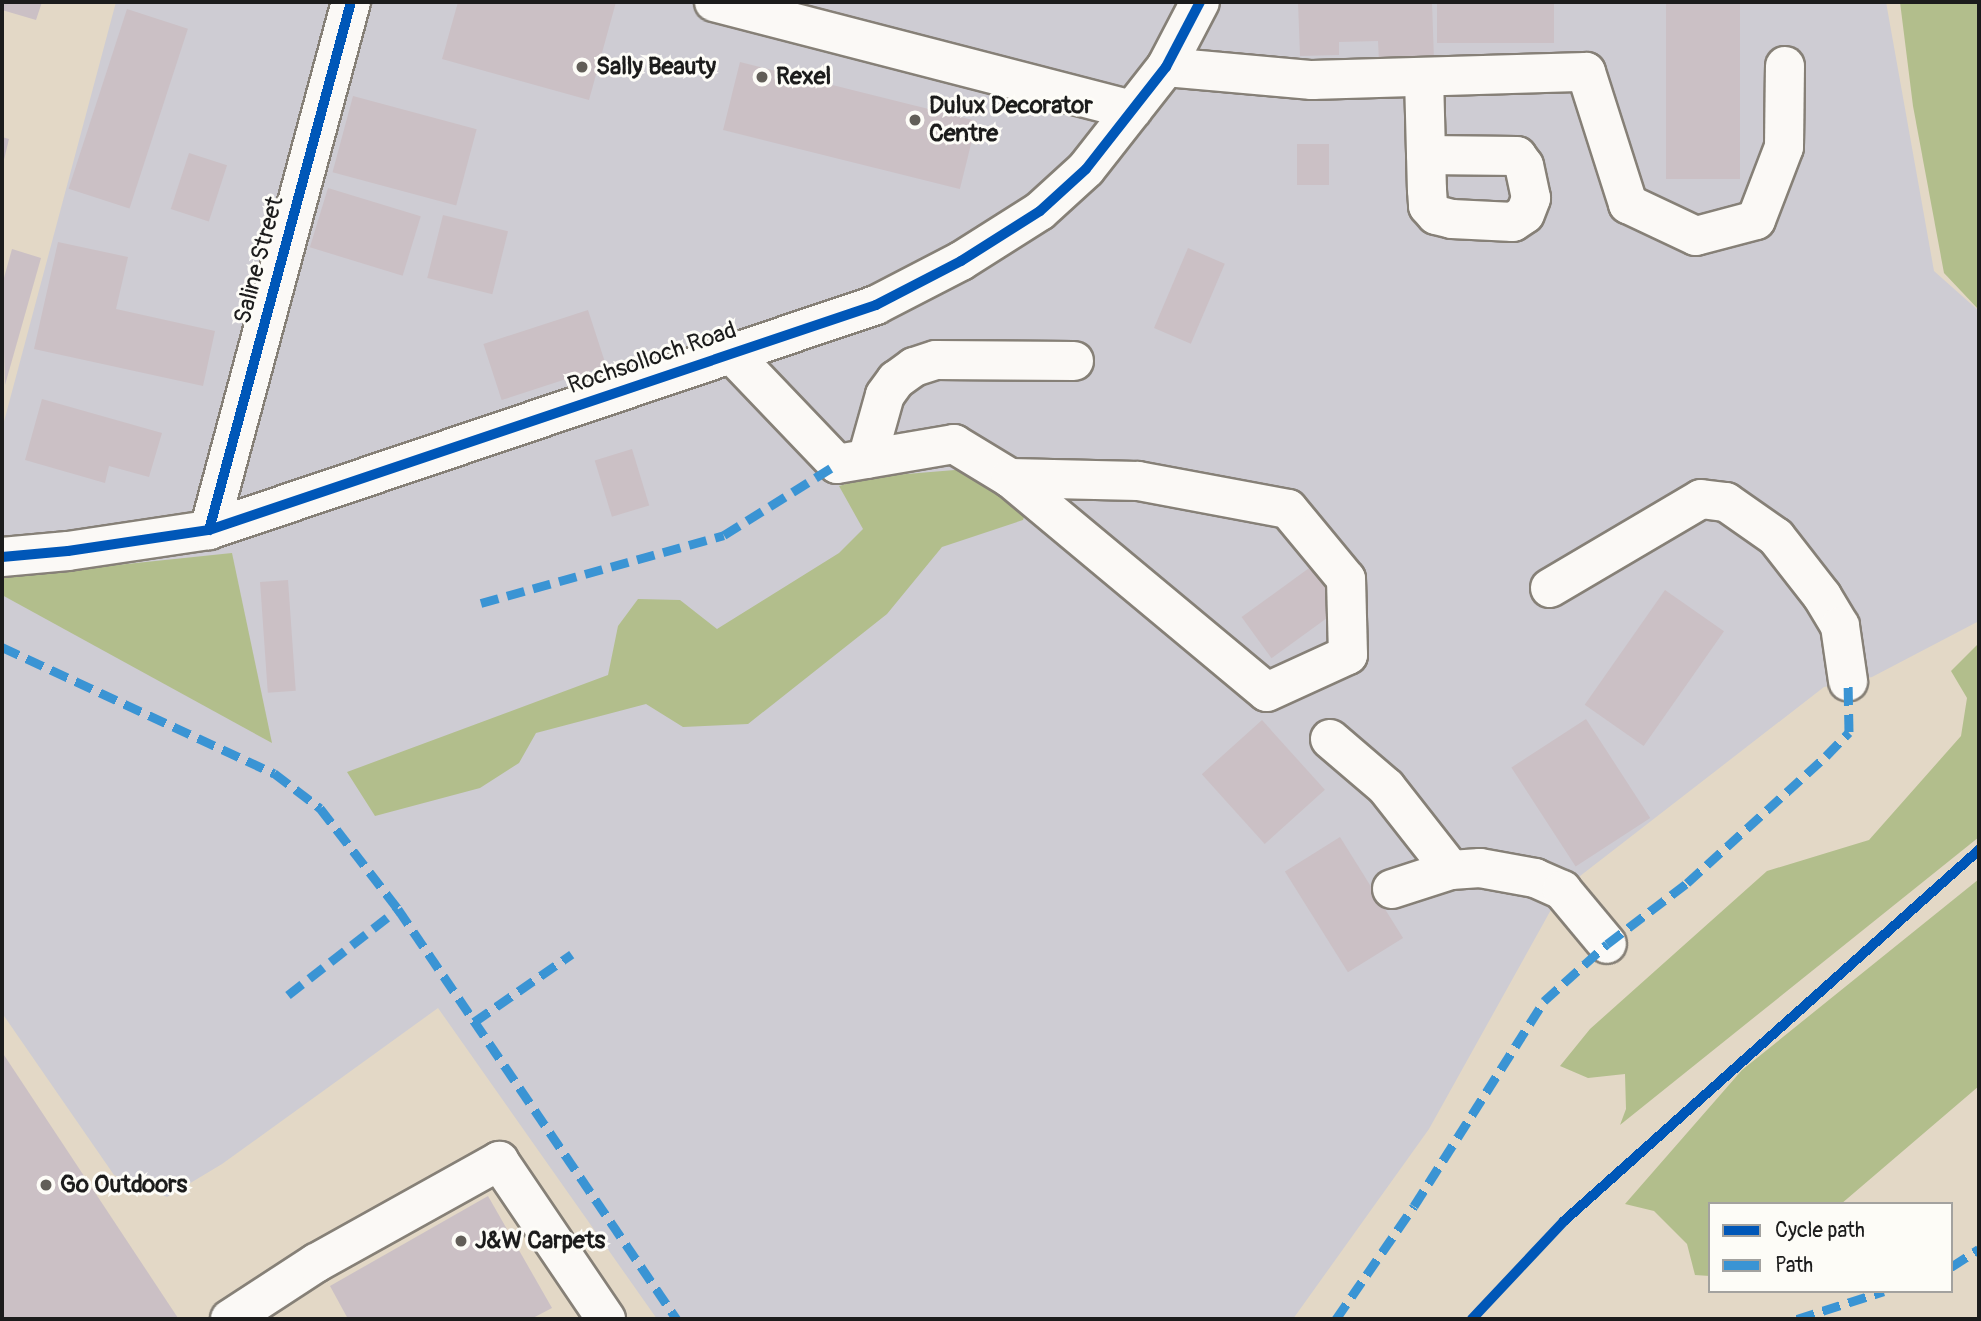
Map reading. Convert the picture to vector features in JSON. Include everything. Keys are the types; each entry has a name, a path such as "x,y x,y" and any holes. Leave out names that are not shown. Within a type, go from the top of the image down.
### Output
{"street":[{"name":"Saline Street","path":"209,530 351,2"},
{"path":"714,2 1132,110"},
{"name":"Rochsolloch Road","path":"2,556 68,551 209,530 876,305 961,261 1040,211 1086,169 1166,67 1200,2"},
{"path":"1166,67 1312,80 1586,72 1629,204 1696,236 1756,220 1784,147 1785,66"},
{"path":"1424,77 1426,155"},
{"path":"732,354 837,464 954,444 1010,478 1268,692 1348,655 1346,579 1288,509 1138,481 1010,478"},
{"path":"867,459 885,395 895,380 914,367 936,360 1074,362"},
{"path":"1550,588 1700,499 1726,502 1776,537 1822,596 1840,626 1848,681"},
{"path":"1330,739 1386,787 1451,870"},
{"path":"1392,889 1451,870 1480,868 1535,877 1562,890 1607,944"},
{"path":"230,1319 316,1263 499,1161 606,1319"}],"shaded area":[{"path":"116,2 1886,2 1934,271 1979,311 1979,621 1872,677 1824,687 1562,890 1429,1129 1293,1319 657,1319 438,1008 222,1164 167,1197 114,1175 2,1013 2,429"}],"green space":[{"path":"1900,2 1979,2 1979,310 1944,273 1913,106"},
{"path":"967,469 1026,511 1023,520 942,547 887,614 748,724 683,727 646,704 536,733 519,763 480,788 375,816 347,772 608,675 618,626 638,599 680,600 717,629 839,553 863,529 839,486 870,477"},
{"path":"232,553 272,743 2,595 2,577"},
{"path":"1979,643 1979,837 1620,1125 1626,1109 1625,1074 1588,1078 1560,1066 1590,1029 1767,871 1869,840 1961,736 1967,698 1951,671"},
{"path":"1979,879 1979,1086 1843,1202 1708,1202 1708,1276 1695,1275 1687,1244 1654,1211 1625,1204 1742,1070"}],"building":[{"path":"2,2 42,2 36,20 2,10"},
{"path":"458,2 616,2 589,100 442,59"},
{"path":"1298,2 1432,2 1434,60 1379,62 1378,41 1339,42 1339,55 1300,56"},
{"path":"1437,2 1554,2 1554,43 1437,43"},
{"path":"1666,2 1740,2 1740,179 1666,179"},
{"path":"127,9 188,29 129,209 69,189"},
{"path":"740,62 977,121 960,189 723,130"},
{"path":"353,96 477,129 456,205 333,172"},
{"path":"2,137 9,139 3,164 2,164"},
{"path":"1297,144 1329,144 1329,185 1297,185"},
{"path":"189,153 227,165 209,221 171,209"},
{"path":"328,188 421,216 403,276 310,247"},
{"path":"443,215 508,231 492,294 427,278"},
{"path":"58,242 128,257 116,309 215,331 203,386 34,349"},
{"path":"1188,248 1225,264 1191,344 1154,328"},
{"path":"12,249 41,258 5,385 2,285"},
{"path":"588,310 606,366 502,400 483,344"},
{"path":"42,399 162,433 149,477 109,466 105,483 25,460"},
{"path":"632,449 649,505 612,517 595,460"},
{"path":"1316,563 1346,604 1272,658 1242,617"},
{"path":"288,580 296,691 268,693 260,582"},
{"path":"1665,590 1724,631 1644,746 1585,705"},
{"path":"1586,719 1650,818 1576,866 1511,767"},
{"path":"1262,720 1325,790 1265,844 1202,774"},
{"path":"1340,837 1403,938 1348,972 1285,871"},
{"name":"Go Outdoors","path":"2,1052 178,1318 177,1319 2,1319"},
{"name":"J&W Carpets","path":"488,1196 552,1308 531,1319 348,1319 330,1286"}],"marked path":[{"path":"481,603 724,535 837,464"},
{"path":"2,647 274,773 320,808 398,909 677,1319"},
{"path":"1336,1319 1414,1206 1544,1001 1607,944 1687,883 1849,732 1848,681"},
{"path":"288,995 398,909"},
{"path":"474,1022 572,954"},
{"path":"1953,1266 1979,1249"},
{"path":"1797,1319 1878,1293"}],"cycle path":[{"path":"209,530 351,2"},
{"path":"2,557 68,551 209,530 876,305 961,261 1040,211 1086,169 1166,67 1200,2"},
{"path":"1472,1319 1564,1221 1979,850"}],"place":[{"name":"Sally Beauty","path":"582,67"},
{"name":"Rexel","path":"762,77"},
{"name":"Dulux Decorator Centre","path":"915,120"},
{"name":"Go Outdoors","path":"46,1185"},
{"name":"J&W Carpets","path":"461,1241"}]}
